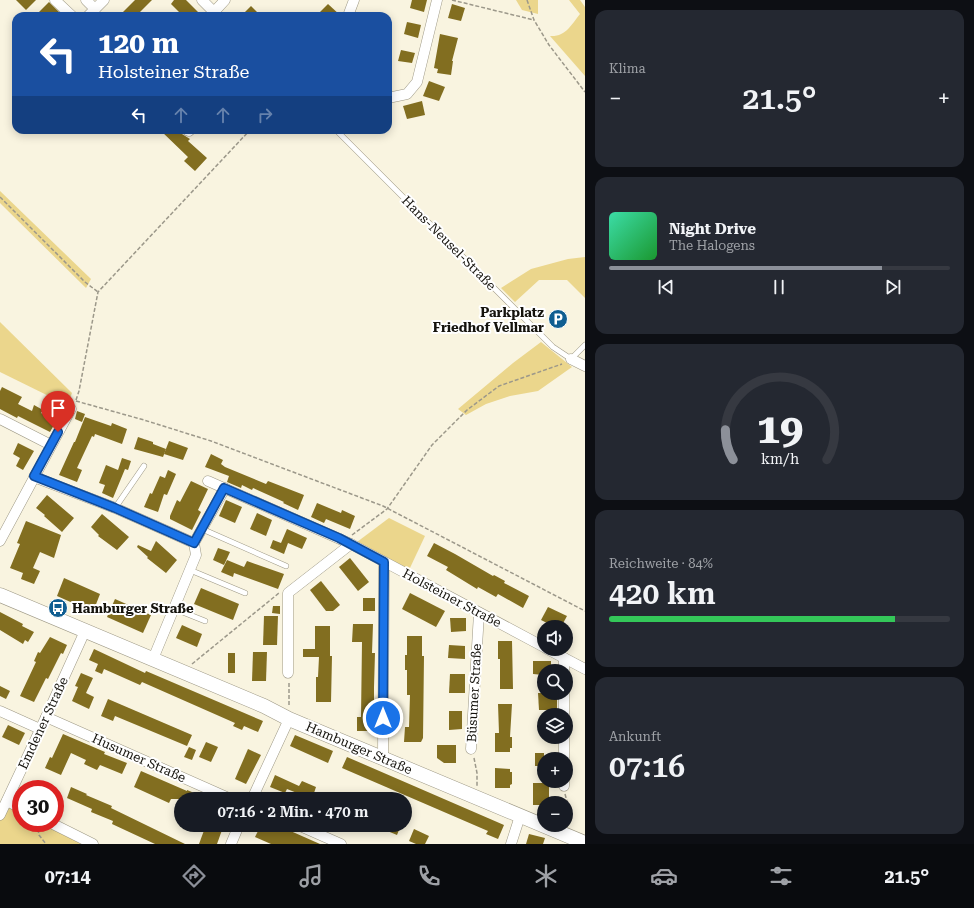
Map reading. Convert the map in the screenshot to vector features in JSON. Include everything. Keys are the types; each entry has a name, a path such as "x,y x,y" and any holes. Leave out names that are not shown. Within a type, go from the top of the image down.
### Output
{"street":[{"path":"55,0 68,12"},
{"path":"86,0 91,12 104,0"},
{"path":"202,0 214,12"},
{"path":"217,12 225,0"},
{"path":"350,12 354,0"},
{"path":"392,97 407,94 417,82 437,0"},
{"name":"Hans-Neusel-Straße","path":"571,359 585,366"},
{"path":"1,536 73,404"},
{"path":"0,419 51,445"},
{"path":"34,476 115,508 194,543"},
{"name":"Holsteiner Straße","path":"208,481 345,541 537,643"},
{"path":"153,659 175,609 196,555 194,543 224,488"},
{"path":"288,673 288,593 345,541"},
{"path":"383,758 384,562"},
{"name":"Hamburger Straße","path":"0,595 585,843"},
{"name":"Büsumer Straße","path":"471,749 479,613"},
{"name":"Emdener Straße","path":"0,815 84,631"},
{"path":"560,656 585,669"},
{"path":"564,658 564,664"},
{"path":"0,711 40,730"},
{"name":"Husumer Straße","path":"46,717 215,792"},
{"path":"255,792 290,719"},
{"path":"7,801 12,804"},
{"path":"511,844 520,816"},
{"path":"64,830 93,844"},
{"path":"231,844 237,832"},
{"path":"314,832 341,844"}],"lane":[{"name":"Hans-Neusel-Straße","path":"340,134 553,347 571,359"},
{"path":"571,359 585,345"},
{"path":"115,508 144,466"},
{"path":"202,529 286,566"},
{"path":"190,570 245,593"},
{"path":"175,609 205,621"}],"path":[{"path":"452,0 534,20"},
{"path":"527,0 534,20 549,45 585,92"},
{"path":"246,134 98,292 79,391 73,404 144,420 211,441 387,509 585,611"},
{"path":"0,197 85,282 98,292"},
{"path":"345,541 387,509 432,445 467,410 500,386 558,364 565,363 571,359"},
{"path":"182,672 281,591"},
{"path":"288,673 290,719"},
{"path":"471,749 477,773 476,797"},
{"path":"565,788 570,812 568,836"},
{"path":"38,832 46,844"}],"shaded area":[{"path":"516,0 538,0 538,14 522,10"},
{"path":"569,0 580,0 585,7 585,76 550,36 560,35 568,30 580,14"},
{"path":"0,191 91,279 86,288 0,203"},
{"path":"585,257 585,298 567,280 539,280 515,302 501,288 531,269 568,259"},
{"path":"0,322 72,393 67,405 0,372"},
{"path":"541,342 572,367 538,391 510,396 486,404 466,415 458,409 513,363"},
{"path":"389,518 425,536 409,570 357,542"},
{"path":"0,802 12,807 12,832 64,832 88,844 0,844"}],"building":[{"path":"16,0 36,0 26,10"},
{"path":"135,0 152,0 140,12 123,12"},
{"path":"174,0 186,0 198,12 179,12 171,4"},
{"path":"412,0 427,0 424,12 410,8"},
{"path":"49,2 59,12 39,12"},
{"path":"328,4 337,12 320,12"},
{"path":"452,4 465,8 461,21 448,18"},
{"path":"251,6 257,12 245,12"},
{"path":"407,22 421,25 418,38 404,34"},
{"path":"440,34 458,38 452,61 451,75 437,73 438,69 434,68"},
{"path":"401,50 415,53 412,63 398,61"},
{"path":"429,81 445,87 439,101 423,96"},
{"path":"422,101 425,115 407,119 403,106"},
{"path":"164,134 182,134 190,139 188,141 207,158 195,171 184,161 188,157"},
{"path":"2,387 22,397 18,404 32,411 34,405 43,410 41,413 52,418 50,420 55,423 50,432 0,409 0,391"},
{"path":"77,411 85,414 82,422 75,419"},
{"path":"85,417 111,426 112,423 127,429 122,444 95,434 94,437 92,436 77,468 82,470 77,482 59,475"},
{"path":"138,437 153,442 153,444 166,449 163,457 134,449"},
{"path":"169,441 188,448 183,460 164,454"},
{"path":"18,443 34,451 23,470 16,466 20,458 13,454"},
{"path":"211,454 223,460 221,464 225,467 266,484 268,481 304,495 298,510 253,488 252,490 242,485 241,488 227,482 229,476 205,467"},
{"path":"122,458 131,461 128,470 125,469 113,498 102,493 105,485 99,483 106,465 118,470"},
{"path":"168,470 176,474 167,495 164,494 158,512 144,507 160,476 165,478"},
{"path":"191,481 208,489 198,510 201,512 192,530 170,519 177,500 180,502"},
{"path":"47,495 74,518 62,532 36,508"},
{"path":"226,500 242,507 235,523 219,516"},
{"path":"317,503 341,513 342,510 355,516 350,529 326,519 324,523 311,517"},
{"path":"257,513 272,520 266,536 250,529"},
{"path":"102,514 129,537 117,550 98,536 99,535 91,527"},
{"path":"26,521 61,535 54,558 40,552 33,568 40,571 34,584 21,579 23,573 10,568 20,544 17,543"},
{"path":"287,529 307,538 302,549 288,543 284,554 270,548 273,540 281,543"},
{"path":"156,541 177,560 166,573 147,558 148,557 137,547 138,545 151,551"},
{"path":"434,543 493,576 494,575 505,581 504,583 529,596 523,608 498,594 496,597 478,587 477,589 446,570 448,567 427,556"},
{"path":"218,548 230,552 224,565 213,560"},
{"path":"350,558 369,582 358,591 339,567"},
{"path":"227,560 244,567 247,561 284,574 278,589 234,573 233,577 221,572"},
{"path":"64,578 100,594 93,612 57,596"},
{"path":"321,581 340,605 333,611 326,611 310,590"},
{"path":"201,588 239,604 233,620 194,604"},
{"path":"410,593 445,611 436,627 402,609"},
{"path":"363,598 375,598 375,611 363,611"},
{"path":"115,599 151,615 143,633 107,617"},
{"path":"273,606 280,606 280,614 272,613"},
{"path":"548,607 567,616 565,620 541,620"},
{"path":"0,612 23,624 22,626 34,632 28,642 25,640 23,644 0,630"},
{"path":"264,616 278,616 277,645 263,645"},
{"path":"450,618 466,618 466,631 451,632"},
{"path":"353,624 373,624 372,653 375,653 374,706 371,706 371,731 357,731 357,717 361,717 362,642 352,642"},
{"path":"182,625 202,634 197,647 176,638"},
{"path":"315,626 330,626 330,656 332,656 331,702 316,702 316,677 318,677 319,657 303,657 303,649 315,649"},
{"path":"407,636 422,636 422,656 424,656 423,738 421,742 404,742 405,727 409,727 410,695 407,695 407,670 405,670"},
{"path":"50,637 67,645 63,654 61,653 48,679 46,678 34,702 20,696 36,662 34,661 38,652 40,653"},
{"path":"498,641 512,641 513,689 500,689 500,659 498,659"},
{"path":"449,645 465,646 465,659 448,658"},
{"path":"94,649 145,673 146,671 263,721 258,732 244,726 242,730 233,726 235,723 142,682 140,685 104,669 102,674 95,671 98,664 89,660"},
{"path":"253,652 267,652 266,681 252,681"},
{"path":"228,653 235,653 235,673 228,673"},
{"path":"533,661 551,661 551,664 537,664 537,674 533,674"},
{"path":"81,673 93,678 86,693 94,697 89,709 72,701 78,687 75,686"},
{"path":"450,674 465,674 465,693 449,693"},
{"path":"0,686 10,691 6,699 0,696"},
{"path":"108,699 192,735 187,746 115,716 113,721 101,716"},
{"path":"538,700 557,700 557,708 539,708"},
{"path":"498,704 512,704 510,737 512,737 512,748 510,748 510,752 495,752 495,733 499,733"},
{"path":"449,711 462,711 462,729 449,730"},
{"path":"8,725 25,733 19,745 2,737"},
{"path":"63,734 105,752 104,754 127,763 122,774 100,765 97,770 84,764 86,760 71,753 61,775 45,768 50,757 52,758"},
{"path":"295,735 333,751 328,763 290,746"},
{"path":"206,742 218,747 211,762 199,757"},
{"path":"437,745 456,745 456,763 444,763 437,758"},
{"path":"189,747 196,750 192,760 184,757"},
{"path":"248,749 261,755 246,784 235,779"},
{"path":"535,753 537,753 537,766 535,766"},
{"path":"347,757 504,825 498,839 486,834 488,831 412,798 412,792 398,792 342,768"},
{"path":"495,768 510,769 510,772 512,772 512,784 510,785 510,788 495,788"},
{"path":"141,771 192,792 174,792 174,799 171,799 169,803 134,787"},
{"path":"275,775 299,786 302,781 316,787 314,792 294,792 287,789 286,792 282,792 270,787"},
{"path":"533,783 537,783 537,788 549,788 549,796 537,796 537,805 533,805"},
{"path":"71,787 112,806 111,808 185,844 155,844 112,824 113,821 91,812 92,809 67,798"},
{"path":"414,829 429,836 425,844 416,844 409,841"},
{"path":"203,832 221,832 217,844 199,844"},
{"path":"258,832 293,832 320,844 271,844 255,837"},
{"path":"390,832 398,832 397,835"},
{"path":"529,834 545,838 543,844 526,844"}],"place":[{"name":"Parkplatz Friedhof Vellmar","path":"558,319"},
{"name":"Hamburger Straße","path":"58,608"}],"route":[{"path":"58,432 34,476 115,508 194,543 224,488 339,538 384,562 383,718"}]}
